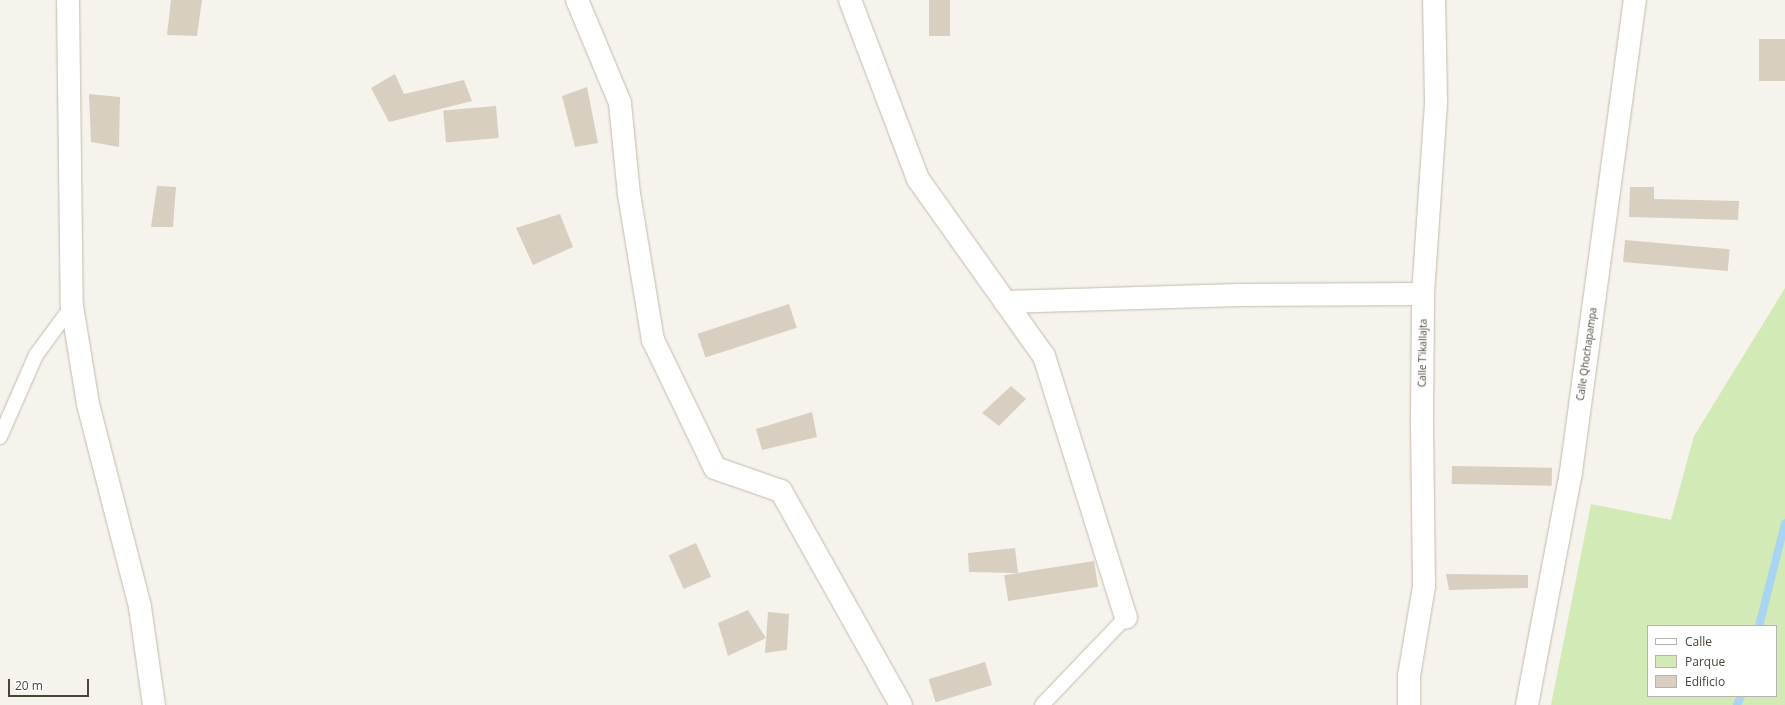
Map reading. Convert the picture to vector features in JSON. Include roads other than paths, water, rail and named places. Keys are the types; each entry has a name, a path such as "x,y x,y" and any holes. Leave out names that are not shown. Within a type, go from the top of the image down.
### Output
{"street":[{"path":"68,0 72,306 88,404 140,607 154,705"},
{"path":"577,0 620,103 629,194 653,340 714,468 781,491 901,705"},
{"path":"850,0 918,179 1004,302 1044,356 1126,617"},
{"name":"Calle T'ikallajta","path":"1409,705 1409,676 1424,586 1422,418 1424,294 1436,101 1434,0"},
{"name":"Calle Qhochapampa","path":"1526,705 1571,472 1635,0"},
{"path":"1004,302 1239,295 1424,294"}],"lane":[{"path":"0,436 36,355 72,306"},
{"path":"1042,705 1126,617"}],"waterway":[{"path":"1759,625 1785,523"},
{"path":"1737,705 1741,697"}]}
